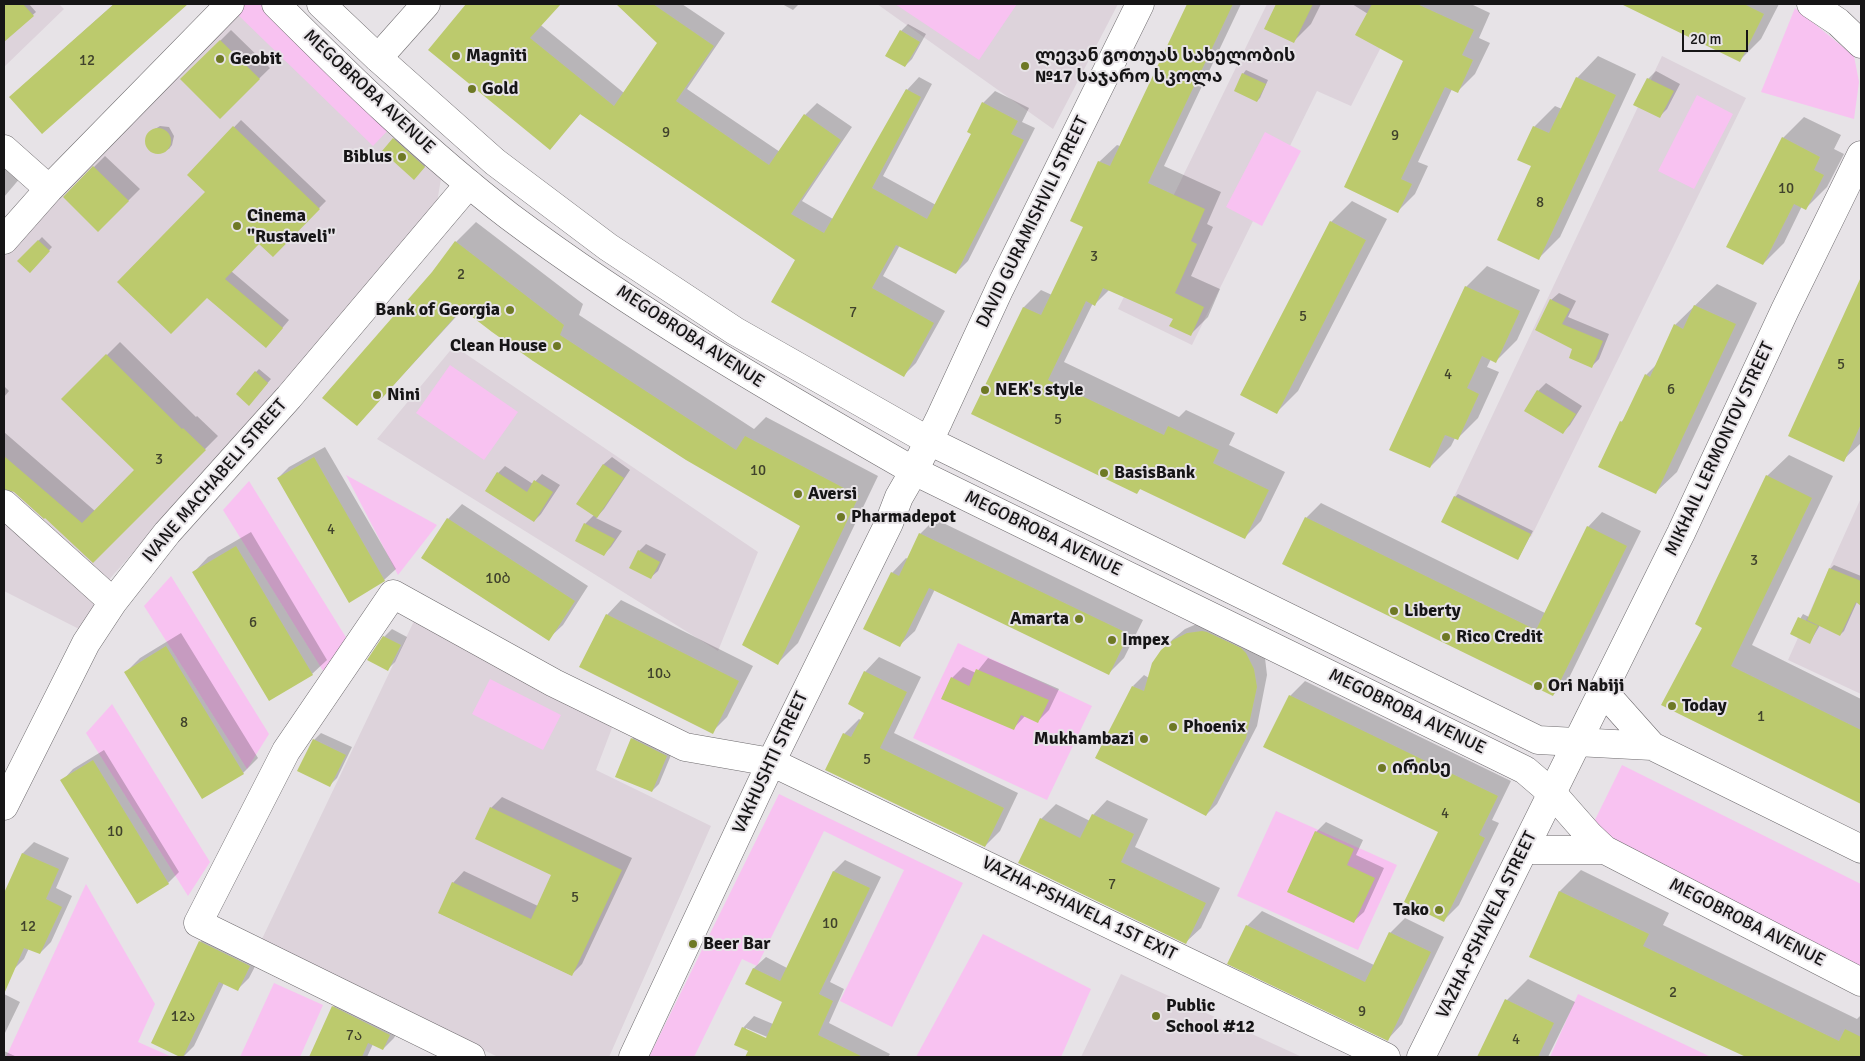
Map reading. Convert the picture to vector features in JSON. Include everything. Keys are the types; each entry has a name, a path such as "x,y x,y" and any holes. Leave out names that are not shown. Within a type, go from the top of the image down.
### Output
{"street":[{"name":"MEGOBROBA AVENUE","path":"276,4 360,88 469,184 563,254 696,344 855,439 914,471 1525,770 1553,794 1589,836 1605,850 1861,982"},
{"name":"MEGOBROBA AVENUE","path":"321,4 378,58 495,162 608,246 735,331 929,441 1538,740 1652,746 1861,849"},
{"path":"378,58 426,4"},
{"name":"DAVID GURAMISHVILI STREET","path":"914,471 1000,288 1140,4"},
{"path":"1811,4 1838,22 1861,44"},
{"path":"1821,4 1861,16"},
{"path":"4,240 49,189 221,13"},
{"path":"4,149 49,189"},
{"name":"MIKHAIL LERMONTOV STREET","path":"1578,742 1681,533 1785,310 1861,155"},
{"name":"IVANE MACHABELI STREET","path":"4,806 86,643 113,602 167,533 282,404 469,184"},
{"name":"VAKHUSHTI STREET","path":"633,1057 771,762 889,524 899,497 914,471"},
{"path":"4,504 113,602"},
{"name":"VAZHA-PSHAVELA 1ST EXIT","path":"471,1057 198,923 286,751 393,594 554,683 685,747 771,762 1386,1057"},
{"path":"1603,691 1652,746"},
{"name":"VAZHA-PSHAVELA STREET","path":"1421,1057 1578,742"},
{"path":"1524,850 1605,850"}],"shaded area":[{"path":"4,4 59,4 64,9 4,67"},
{"path":"241,4 265,4 392,126 373,146 234,11"},
{"path":"249,4 441,179 436,208 107,582 81,630 4,591 4,257 58,197"},
{"name":"ლევან გოთუას სახელობის №17 საჯარო სკოლა","path":"877,4 1118,4 1053,129"},
{"path":"895,4 1017,4 979,60"},
{"path":"1267,4 1403,4 1351,106 1317,91 1192,345 1118,309"},
{"path":"1795,8 1854,56 1859,82 1854,119 1761,92"},
{"path":"1662,56 1746,98 1531,537 1453,499"},
{"path":"1697,95 1733,114 1694,189 1658,171"},
{"path":"1265,132 1301,151 1262,226 1226,207"},
{"path":"454,346 758,552 718,651 377,439"},
{"path":"450,365 518,412 484,460 416,413"},
{"path":"346,475 437,525 398,575"},
{"path":"249,481 347,639 325,674 223,510"},
{"path":"1861,498 1861,694 1788,660"},
{"path":"171,576 269,734 247,769 144,606"},
{"path":"414,621 615,720 596,770 711,826 609,1057 498,1057 261,941"},
{"path":"958,643 1092,706 1047,800 913,738"},
{"path":"490,679 561,715 543,750 472,714"},
{"path":"112,704 210,862 188,896 86,733"},
{"path":"1622,765 1861,884 1861,976 1589,832"},
{"path":"779,794 963,883 892,1027 840,1001 904,870 824,831 757,966 742,959 694,1057 649,1057"},
{"path":"1276,811 1397,865 1358,950 1237,896"},
{"path":"86,884 155,1004 138,1042 172,1057 6,1057"},
{"path":"983,934 1091,989 1061,1057 916,1057"},
{"name":"Public School #12","path":"1121,974 1302,1057 1081,1057"},
{"path":"274,983 323,1005 300,1057 240,1057"},
{"path":"1578,994 1711,1057 1550,1057"}],"building":[{"path":"4,4 23,4 34,16 4,42"},
{"path":"114,4 188,4 42,134 9,97"},
{"path":"466,4 561,4 530,38 614,106 657,43 616,4 653,4 714,46 676,101 769,165 804,114 841,140 791,214 824,233 906,89 921,97 872,188 927,219 971,134 967,132 982,102 1018,121 1011,134 1024,140 956,274 896,245 872,288 934,323 904,377 771,302 795,260 580,114 550,150 428,50"},
{"path":"1187,4 1233,4 1148,183 1205,209 1191,241 1197,244 1175,293 1204,307 1191,336 1169,326 1173,319 1103,288 1095,306 1086,301 1048,380 1164,435 1168,426 1219,450 1213,463 1269,490 1245,539 1140,489 1137,494 971,414 1023,307 1041,315 1083,227 1070,221 1098,161 1110,166"},
{"path":"1276,4 1313,4 1294,43 1264,29"},
{"path":"1372,4 1417,4 1474,30 1462,55 1473,60 1458,93 1445,87 1401,179 1412,184 1398,213 1344,187 1403,61 1355,35"},
{"path":"1621,4 1744,4 1764,14 1740,62"},
{"path":"900,30 920,42 905,67 885,56"},
{"name":"Geobit","path":"220,40 260,79 220,119 180,79"},
{"path":"1242,73 1266,84 1257,102 1234,91"},
{"path":"1576,77 1616,95 1539,260 1497,240 1531,166 1517,160 1533,126 1549,133"},
{"path":"1647,78 1674,91 1660,118 1633,105"},
{"name":"Cinema \"Rustaveli\"","path":"233,126 320,209 273,257 259,244 225,279 283,328 266,348 207,298 171,334 117,282 205,192 187,175"},
{"path":"158,128 167,132 171,141 167,150 158,154 149,150 145,141 149,132"},
{"path":"1782,137 1820,157 1814,170 1824,175 1806,210 1794,204 1763,265 1726,247"},
{"path":"393,138 425,167 414,180 382,151"},
{"path":"93,166 129,201 98,232 63,197"},
{"path":"1330,221 1366,240 1277,414 1240,395"},
{"path":"38,240 50,251 30,273 17,261"},
{"path":"455,241 564,325 560,335 736,450 745,436 859,496 778,665 742,645 800,526 686,460 533,361 462,309 357,426 322,398 432,272"},
{"path":"1861,277 1861,424 1844,462 1788,436"},
{"path":"1465,286 1520,311 1496,363 1482,356 1467,388 1479,394 1458,440 1445,435 1430,468 1389,450"},
{"path":"1550,299 1570,309 1562,324 1603,341 1592,368 1569,358 1572,349 1535,330"},
{"path":"1694,305 1736,324 1656,494 1598,467 1645,374 1650,377 1674,324 1683,329"},
{"path":"106,354 206,450 93,563 14,492 4,489 4,456 82,523 134,470 61,399"},
{"path":"255,371 268,383 249,406 236,394"},
{"path":"1537,390 1576,414 1563,434 1524,411"},
{"path":"314,457 385,581 349,603 277,478"},
{"path":"603,464 624,478 597,518 576,504"},
{"path":"497,472 527,492 534,480 553,492 534,522 485,491"},
{"path":"1766,475 1812,498 1731,666 1861,730 1861,804 1661,705 1702,628 1695,624"},
{"path":"1454,496 1531,534 1518,560 1441,522"},
{"path":"1305,517 1536,630 1587,526 1627,546 1553,696 1282,564"},
{"path":"447,518 575,601 549,641 421,558"},
{"path":"584,523 615,539 604,556 575,541"},
{"path":"919,533 1129,634 1109,675 929,588 900,647 863,629 891,572 899,576"},
{"path":"236,546 313,675 269,701 192,572"},
{"path":"638,550 660,562 651,579 629,568"},
{"path":"1829,568 1861,581 1861,606 1856,602 1840,636 1807,620"},
{"path":"606,614 739,681 713,734 579,667"},
{"path":"1798,617 1818,626 1810,644 1790,634"},
{"name":"Phoenix","path":"1202,631 1241,648 1246,653 1254,669 1257,687 1246,738 1206,816 1095,758 1132,686 1144,691 1152,663 1161,650 1173,640 1187,633"},
{"path":"383,636 401,645 388,671 367,660"},
{"path":"166,646 244,774 202,799 124,672"},
{"path":"976,669 1049,700 1038,723 1021,715 1014,730 941,699 951,677 969,686"},
{"path":"864,671 907,692 880,748 1004,808 985,847 825,770 843,733 851,737 864,713 848,704"},
{"path":"1289,695 1498,796 1479,835 1485,838 1444,922 1404,902 1438,832 1263,747"},
{"path":"631,738 667,756 652,792 615,777"},
{"path":"313,739 346,755 330,787 297,771"},
{"path":"93,760 169,884 137,904 60,780"},
{"path":"490,807 622,870 572,976 438,913 452,882 531,919 551,875 475,839"},
{"path":"1092,814 1134,834 1121,862 1206,903 1186,944 1018,863 1040,818 1080,838"},
{"path":"1315,831 1354,849 1347,865 1375,878 1354,923 1287,892"},
{"path":"22,853 59,869 46,899 62,907 40,954 24,948 4,994 4,893"},
{"path":"833,871 870,888 819,994 833,1001 818,1035 863,1057 745,1057 748,1051 734,1045 742,1027 766,1038 782,1002 745,984 753,968 780,981"},
{"path":"1559,891 1649,934 1643,946 1839,1041 1845,1029 1861,1037 1861,1057 1746,1057 1529,957"},
{"path":"1246,925 1365,982 1389,932 1431,952 1388,1041 1227,964"},
{"path":"199,941 250,966 238,991 219,982 183,1057 180,1057 151,1043"},
{"path":"1505,999 1554,1023 1538,1057 1477,1057"},
{"path":"332,1006 390,1035 383,1050 368,1043 362,1057 309,1057"}],"place":[{"name":"Magniti","path":"456,56"},
{"name":"Geobit","path":"220,59"},
{"name":"ლევან გოთუას სახელობის №17 საჯარო სკოლა","path":"1025,66"},
{"name":"Gold","path":"472,89"},
{"name":"Biblus","path":"402,157"},
{"name":"Cinema \"Rustaveli\"","path":"237,226"},
{"name":"Bank of Georgia","path":"510,310"},
{"name":"Clean House","path":"557,346"},
{"name":"NEK's style","path":"985,390"},
{"name":"Nini","path":"377,395"},
{"name":"BasisBank","path":"1104,473"},
{"name":"Aversi","path":"798,494"},
{"name":"Pharmadepot","path":"841,517"},
{"name":"Liberty","path":"1394,611"},
{"name":"Amarta","path":"1079,619"},
{"name":"Rico Credit","path":"1446,637"},
{"name":"Impex","path":"1112,640"},
{"name":"Ori Nabiji","path":"1538,686"},
{"name":"Today","path":"1672,706"},
{"name":"Phoenix","path":"1173,727"},
{"name":"Mukhambazi","path":"1144,739"},
{"name":"ირისე","path":"1382,768"},
{"name":"Tako","path":"1439,910"},
{"name":"Beer Bar","path":"693,944"},
{"name":"Public School #12","path":"1156,1016"}]}
